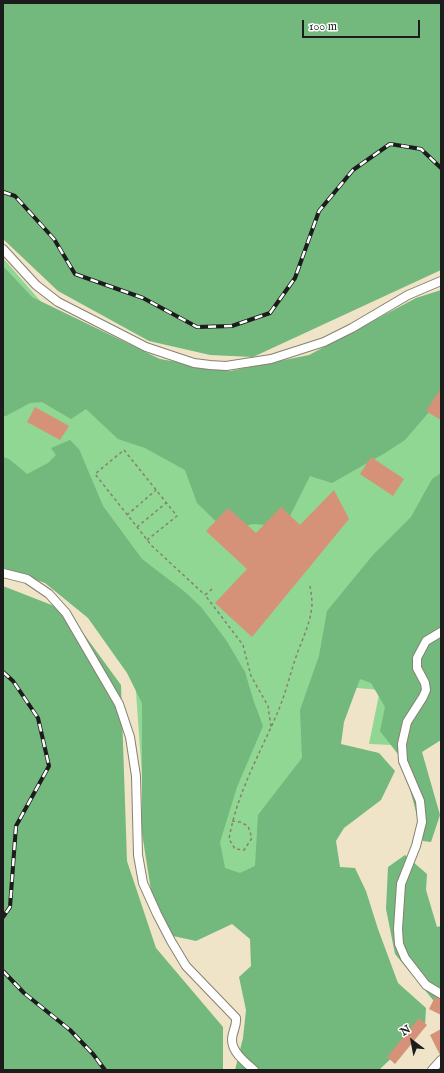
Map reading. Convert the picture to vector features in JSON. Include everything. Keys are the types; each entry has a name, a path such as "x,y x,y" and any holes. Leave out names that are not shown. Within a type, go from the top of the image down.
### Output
{"street":[{"path":"3,249 36,285 58,302 146,347 194,363 210,365 226,366 271,359 324,342 408,296 441,281"},
{"path":"3,572 27,579 49,594 66,613 119,704 130,737 136,776 138,855 143,883 160,921 186,966 236,1018 232,1039 233,1047 241,1058 254,1070"},
{"path":"441,632 426,641 416,658 426,690 407,722 402,744 403,761 420,801 422,822 416,846 401,884 398,929 399,944 405,958 426,985 441,994"},
{"path":"432,1070 441,1060"}],"path":[{"path":"147,540 177,516 124,450 95,474 127,515 137,527 147,540 152,546 205,595 244,645 246,660 251,676 268,706 271,727"},
{"path":"127,515 156,490"},
{"path":"137,527 166,503"},
{"path":"232,821 240,822 248,826 252,838 244,850 235,849 229,839 232,821 251,770 280,708 296,655 307,629 312,604 310,586"},
{"path":"205,595 212,589"}],"green space":[{"path":"3,3 441,3 441,270 253,357 210,355 149,341 58,291 3,239"},
{"path":"3,258 49,311 168,368 233,375 304,365 441,293 441,625 393,745 369,744 380,690 346,687 272,880 148,860 135,678 77,596 3,561"},
{"path":"3,266 32,297 160,359 230,371 309,355 416,298 441,290 441,398 405,440 385,453 332,483 310,476 285,526 253,524 225,530 197,503 185,470 145,448 118,439 86,409 71,419 42,402 30,403 6,416 3,416"},
{"path":"70,440 79,449 103,506 142,559 185,592 201,607 226,640 245,672 263,726 237,787 220,842 225,868 240,873 255,866 258,815 302,758 300,710 319,656 327,611 373,555 411,517 432,479 441,473 441,740 422,752 440,815 431,842 423,841 401,758 380,731 385,707 371,683 360,679 344,722 341,744 379,753 395,771 381,800 344,828 336,841 340,867 355,868 366,891 398,983 426,1008 425,1026 379,1070 235,1070 243,1038 246,1010 239,977 251,966 250,939 232,924 196,941 173,936 158,919 152,897 142,833 142,703 127,673 88,618 45,583 3,568 3,457 9,459 27,474 48,463 56,455 51,448"},
{"path":"3,586 67,611 121,685 127,861 156,948 223,1027 223,1070 3,1070"},
{"path":"405,855 427,874 426,890 437,927 441,926 441,1006 438,1006 395,954 386,909 388,867"}],"building":[{"path":"441,388 441,420 426,411"},
{"path":"35,407 69,426 60,440 27,422"},
{"path":"371,457 404,479 393,496 360,474"},
{"path":"334,490 349,519 252,637 215,603 247,569 206,531 228,508 256,533 281,507 300,525"},
{"path":"435,997 441,999 441,1015 429,1009"},
{"path":"419,1018 427,1025 395,1064 387,1057"},
{"path":"441,1029 441,1055 440,1055 430,1035"}],"railway":[{"path":"3,192 15,196 54,239 75,274 143,298 197,327 232,326 270,313 295,278 319,211 353,170 390,144 421,149 441,168"},
{"path":"3,672 13,681 38,718 49,766 16,826 10,907 3,917"},
{"path":"3,971 24,993 70,1030 93,1054 105,1070"}]}
